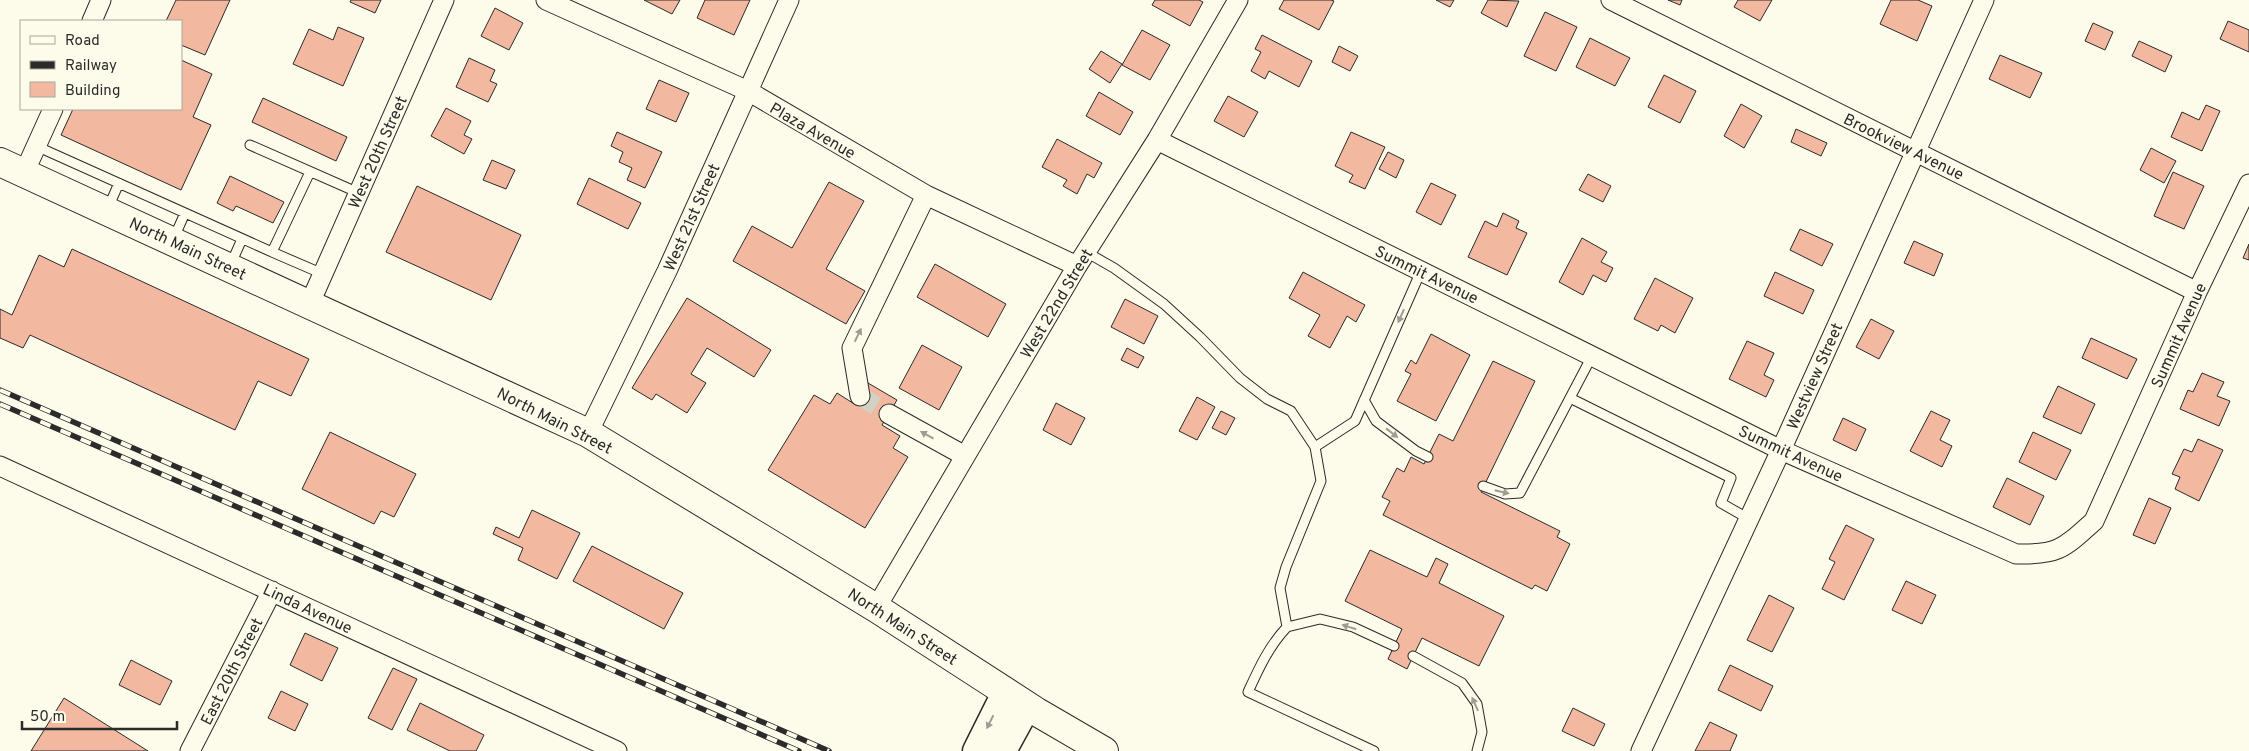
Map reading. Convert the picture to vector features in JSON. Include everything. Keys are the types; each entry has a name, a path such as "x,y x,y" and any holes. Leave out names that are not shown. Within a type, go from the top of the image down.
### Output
{"main road":[{"name":"North Main Street","path":"12,167 588,432 876,608 1016,700 1104,751"},
{"path":"976,751 1016,700"},
{"path":"1003,751 1016,700"}],"street":[{"path":"92,20 101,0"},
{"name":"West 20th Street","path":"310,303 444,0"},
{"name":"Plaza Avenue","path":"546,0 748,91 926,195 1081,259"},
{"name":"West 21st Street","path":"588,432 667,271 789,0"},
{"name":"West 22nd Street","path":"876,608 1081,259 1157,140 1238,0"},
{"name":"Brookview Avenue","path":"1611,0 2197,292"},
{"name":"Westview Street","path":"1641,751 1781,450 1984,0"},
{"path":"12,167 36,146 53,110"},
{"name":"Summit Avenue","path":"1157,140 1781,450 2016,554 2043,555 2067,546 2094,521 2197,292 2249,184"},
{"path":"860,396 852,348 926,195"},
{"path":"889,414 965,456"},
{"name":"Linda Avenue","path":"0,466 617,751"},
{"name":"East 20th Street","path":"190,751 272,591"}],"lane":[{"path":"250,145 359,193"},
{"path":"36,146 323,274"},
{"path":"272,252 310,172"},
{"path":"107,210 119,183"},
{"path":"173,241 185,213"},
{"path":"230,267 242,238"},
{"path":"1081,259 1114,268 1164,304 1240,378 1267,399 1291,411 1315,447 1321,481 1286,566 1280,588 1287,627"},
{"path":"1315,447 1355,421 1421,271"},
{"path":"1483,486 1505,494 1520,493 1592,356"},
{"path":"1570,398 1730,478 1721,503 1749,519"},
{"path":"1364,400 1376,420 1416,451 1428,457"},
{"path":"1374,751 1248,692 1276,638 1287,627 1320,619 1353,627 1394,646"},
{"path":"1413,656 1462,683 1478,704 1482,732 1477,751"}],"building":[{"path":"176,0 230,0 205,55 182,45 182,20 166,20"},
{"path":"351,0 381,0 375,13 350,2"},
{"path":"644,0 680,0 672,14"},
{"path":"705,0 750,0 734,35 697,18"},
{"path":"1155,0 1199,0 1203,2 1190,26 1152,5"},
{"path":"1284,0 1334,1 1319,30 1279,9"},
{"path":"1436,0 1454,0 1450,7"},
{"path":"1488,0 1519,1 1507,27 1481,13"},
{"path":"1668,0 1682,0 1680,5"},
{"path":"1738,0 1772,0 1760,21 1734,7"},
{"path":"1891,0 1918,0 1932,6 1917,41 1880,24"},
{"path":"495,8 523,23 509,50 481,36"},
{"path":"1545,12 1577,27 1556,71 1524,56"},
{"path":"2228,21 2249,30 2249,52 2220,39"},
{"path":"2093,23 2113,32 2105,50 2085,41"},
{"path":"338,27 364,38 343,86 293,64 309,29 333,40"},
{"path":"1142,30 1170,45 1150,80 1122,65"},
{"path":"1262,35 1312,61 1299,87 1269,71 1265,79 1251,71 1261,52 1255,49"},
{"path":"1590,38 1630,58 1615,86 1576,67"},
{"path":"2139,41 2172,56 2165,72 2132,56"},
{"path":"1339,46 1358,56 1350,71 1332,62"},
{"path":"1101,51 1122,64 1110,83 1089,69"},
{"path":"2000,55 2042,73 2030,98 1989,79"},
{"path":"469,58 495,70 490,81 497,84 488,102 456,87"},
{"path":"182,60 212,74 193,117 211,125 181,190 61,135 73,110 182,110"},
{"path":"1664,75 1696,91 1680,123 1648,107"},
{"path":"659,80 689,93 676,122 646,109"},
{"path":"1099,92 1133,112 1120,135 1086,116"},
{"path":"1228,96 1258,112 1244,137 1214,121"},
{"path":"263,98 347,137 336,161 252,122"},
{"path":"1741,104 1762,116 1744,148 1724,136"},
{"path":"2206,105 2220,111 2202,151 2171,137 2182,112 2199,120"},
{"path":"446,108 471,121 464,135 472,139 464,154 431,136"},
{"path":"1796,129 1827,143 1821,156 1791,142"},
{"path":"617,132 662,152 645,188 627,180 632,168 619,162 623,152 611,146"},
{"path":"1351,132 1385,147 1365,189 1349,182 1353,175 1335,166"},
{"path":"1057,139 1102,163 1094,178 1087,174 1077,194 1063,186 1067,180 1042,167"},
{"path":"2151,148 2176,161 2164,183 2140,170"},
{"path":"1388,152 1404,160 1396,178 1379,169"},
{"path":"492,160 515,170 506,189 483,180"},
{"path":"2173,172 2204,186 2184,229 2154,216"},
{"path":"1588,174 1611,186 1603,202 1579,190"},
{"path":"230,176 284,202 273,223 236,206 233,211 217,203"},
{"path":"589,178 641,203 628,229 577,204"},
{"path":"829,182 864,201 826,269 865,291 846,324 733,261 752,226 792,248"},
{"path":"1431,183 1456,195 1441,225 1416,212"},
{"path":"417,186 521,235 491,300 386,252"},
{"path":"1503,213 1519,221 1516,228 1527,233 1507,275 1468,257 1485,221 1497,227"},
{"path":"1800,229 1833,244 1822,266 1790,250"},
{"path":"1582,238 1607,252 1601,262 1613,268 1606,282 1593,275 1583,295 1559,282"},
{"path":"1914,241 1943,254 1934,276 1904,263"},
{"path":"2249,244 2249,260 2243,258"},
{"path":"72,249 309,359 291,396 258,381 235,430 30,335 23,348 0,338 0,309 12,315 39,255 64,267"},
{"path":"935,264 1006,304 988,337 917,297"},
{"path":"1303,272 1365,305 1356,322 1347,316 1330,348 1308,336 1320,315 1289,298"},
{"path":"1775,272 1814,290 1803,314 1764,296"},
{"path":"1655,278 1693,298 1675,333 1661,325 1658,331 1634,319"},
{"path":"687,298 771,350 754,377 707,348 691,374 706,383 687,413 656,394 652,400 632,388"},
{"path":"1125,299 1158,316 1144,344 1111,327"},
{"path":"1871,319 1894,331 1879,359 1856,347"},
{"path":"1431,334 1470,355 1436,421 1397,401 1411,374 1405,371 1411,360 1416,364"},
{"path":"2091,338 2137,359 2127,379 2082,358"},
{"path":"1747,341 1774,353 1764,375 1774,380 1766,397 1729,379"},
{"path":"922,345 962,367 939,410 899,388"},
{"path":"1127,348 1144,357 1138,368 1121,360"},
{"path":"1493,361 1535,381 1481,492 1560,531 1557,537 1570,544 1547,591 1535,585 1532,589 1383,515 1390,501 1382,497 1397,468 1404,472 1411,457 1424,464 1439,434 1453,441"},
{"path":"2202,373 2224,382 2217,396 2230,401 2219,426 2180,409 2188,390 2193,392"},
{"path":"868,383 897,400 882,425 900,436 893,448 908,457 865,528 768,470 814,395 830,404 837,393 856,405"},
{"path":"2058,386 2095,404 2081,434 2043,417"},
{"path":"1197,397 1215,407 1197,440 1179,431"},
{"path":"1056,403 1085,418 1071,445 1043,430"},
{"path":"1221,411 1235,418 1226,435 1212,428"},
{"path":"1931,411 1950,420 1940,440 1952,446 1942,467 1910,451"},
{"path":"1843,418 1866,429 1856,451 1833,440"},
{"path":"330,432 416,474 394,517 381,511 374,524 302,489"},
{"path":"2033,432 2071,450 2056,480 2019,462"},
{"path":"2198,439 2223,450 2199,501 2175,489 2180,477 2172,474 2184,449 2192,452"},
{"path":"2007,478 2044,496 2030,525 1993,507"},
{"path":"2149,498 2171,508 2155,544 2133,535"},
{"path":"532,510 580,533 557,579 518,560 523,548 493,534 496,527 519,538"},
{"path":"1846,525 1874,539 1844,600 1822,589 1835,562 1829,559"},
{"path":"592,546 683,593 664,629 573,581"},
{"path":"1370,550 1427,577 1436,558 1448,564 1439,583 1504,616 1479,666 1422,638 1407,669 1388,659 1402,629 1345,601"},
{"path":"1906,581 1936,595 1922,624 1892,610"},
{"path":"1769,595 1794,608 1772,652 1747,640"},
{"path":"305,633 338,648 322,681 290,665"},
{"path":"131,660 172,681 160,705 119,685"},
{"path":"1730,665 1773,686 1761,711 1718,690"},
{"path":"393,668 417,679 392,730 368,718"},
{"path":"281,691 308,704 295,731 268,718"},
{"path":"64,698 148,751 31,751"},
{"path":"420,703 484,735 476,751 450,751 407,730"},
{"path":"1573,708 1605,724 1594,746 1562,731"},
{"path":"1710,722 1737,735 1730,751 1695,751"}],"tunnel":[{"path":"860,396 889,414"}],"railway":[{"path":"0,390 829,751"},
{"path":"0,404 799,751"}]}
